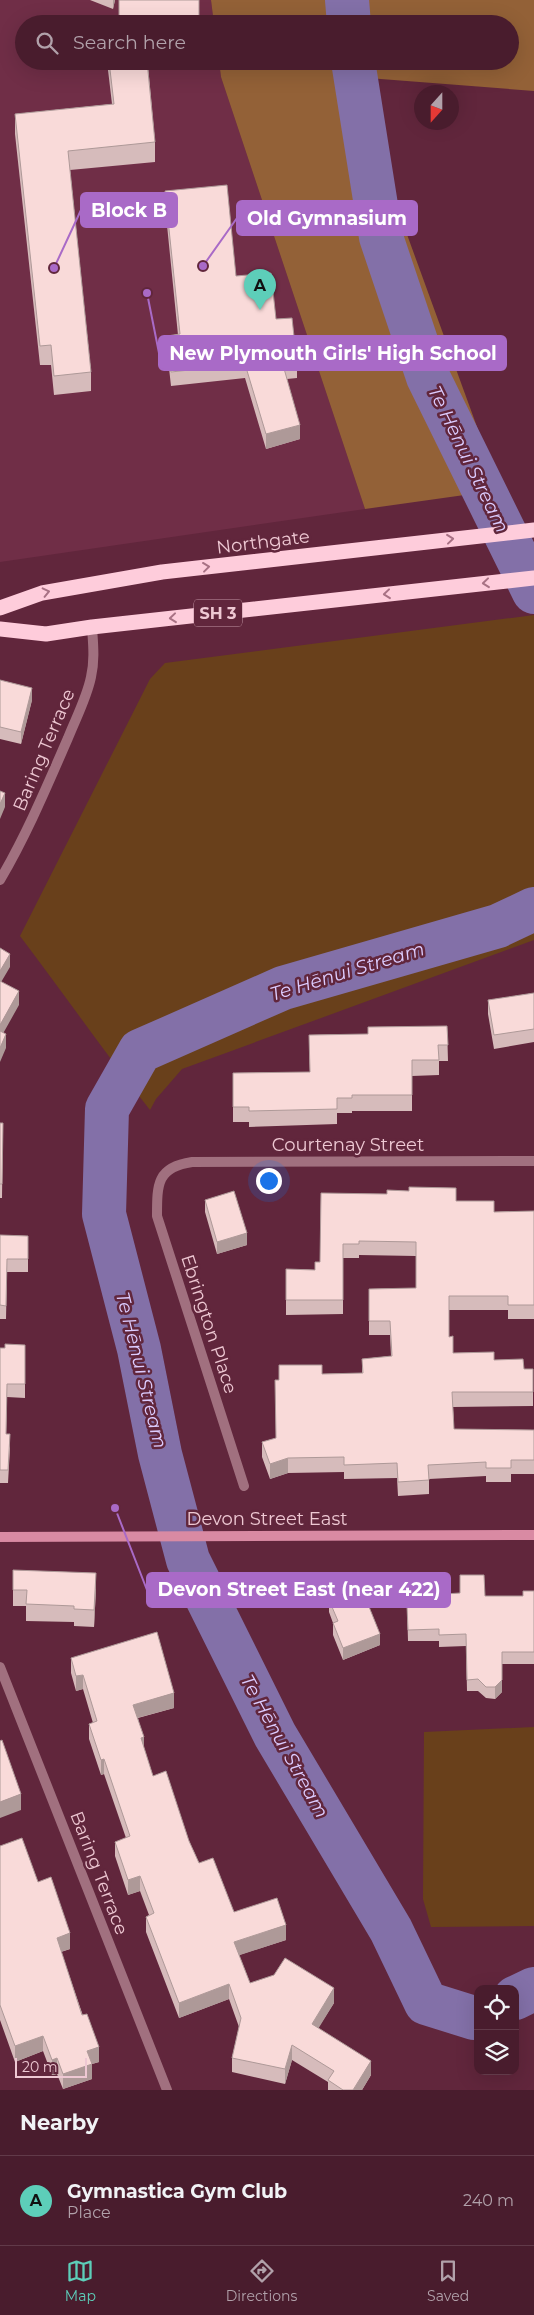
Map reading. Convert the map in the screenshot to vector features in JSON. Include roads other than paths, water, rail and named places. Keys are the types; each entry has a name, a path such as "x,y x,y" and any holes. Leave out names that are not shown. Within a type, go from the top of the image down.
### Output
{"highway":[{"name":"Northgate","path":"0,608 42,593 162,572 534,530"},
{"name":"SH 3","path":"0,629 46,634 92,627 534,578"}],"main road":[{"name":"Devon Street East","path":"0,1537 534,1535"}],"street":[{"name":"Baring Terrace","path":"0,880 17,851 41,801 84,697 91,677 93,653 92,627"},
{"name":"Courtenay Street","path":"166,1172 176,1164 192,1162 534,1161"},
{"name":"Ebrington Place","path":"166,1172 157,1189 157,1216 244,1486"},
{"name":"Baring Terrace","path":"0,1667 167,2090"}],"waterway":[{"name":"Te Hēnui Stream","path":"347,0 348,15"},
{"name":"Te Hēnui Stream","path":"354,70 381,237 428,377 534,592"},
{"name":"Te Hēnui Stream","path":"474,2018 426,2003 391,1930 275,1735 188,1560 160,1454 139,1349 104,1214 107,1109 140,1051 283,988 498,926 534,909"},
{"name":"Te Hēnui Stream","path":"519,1996 534,1989"}],"place":[{"name":"Old Gymnasium","path":"203,266"},
{"name":"Block B","path":"54,268"},
{"name":"New Plymouth Girls' High School","path":"147,293"},
{"name":"Gymnastica Gym Club","path":"260,310"},
{"name":"Devon Street East (near 422)","path":"115,1508"}]}
